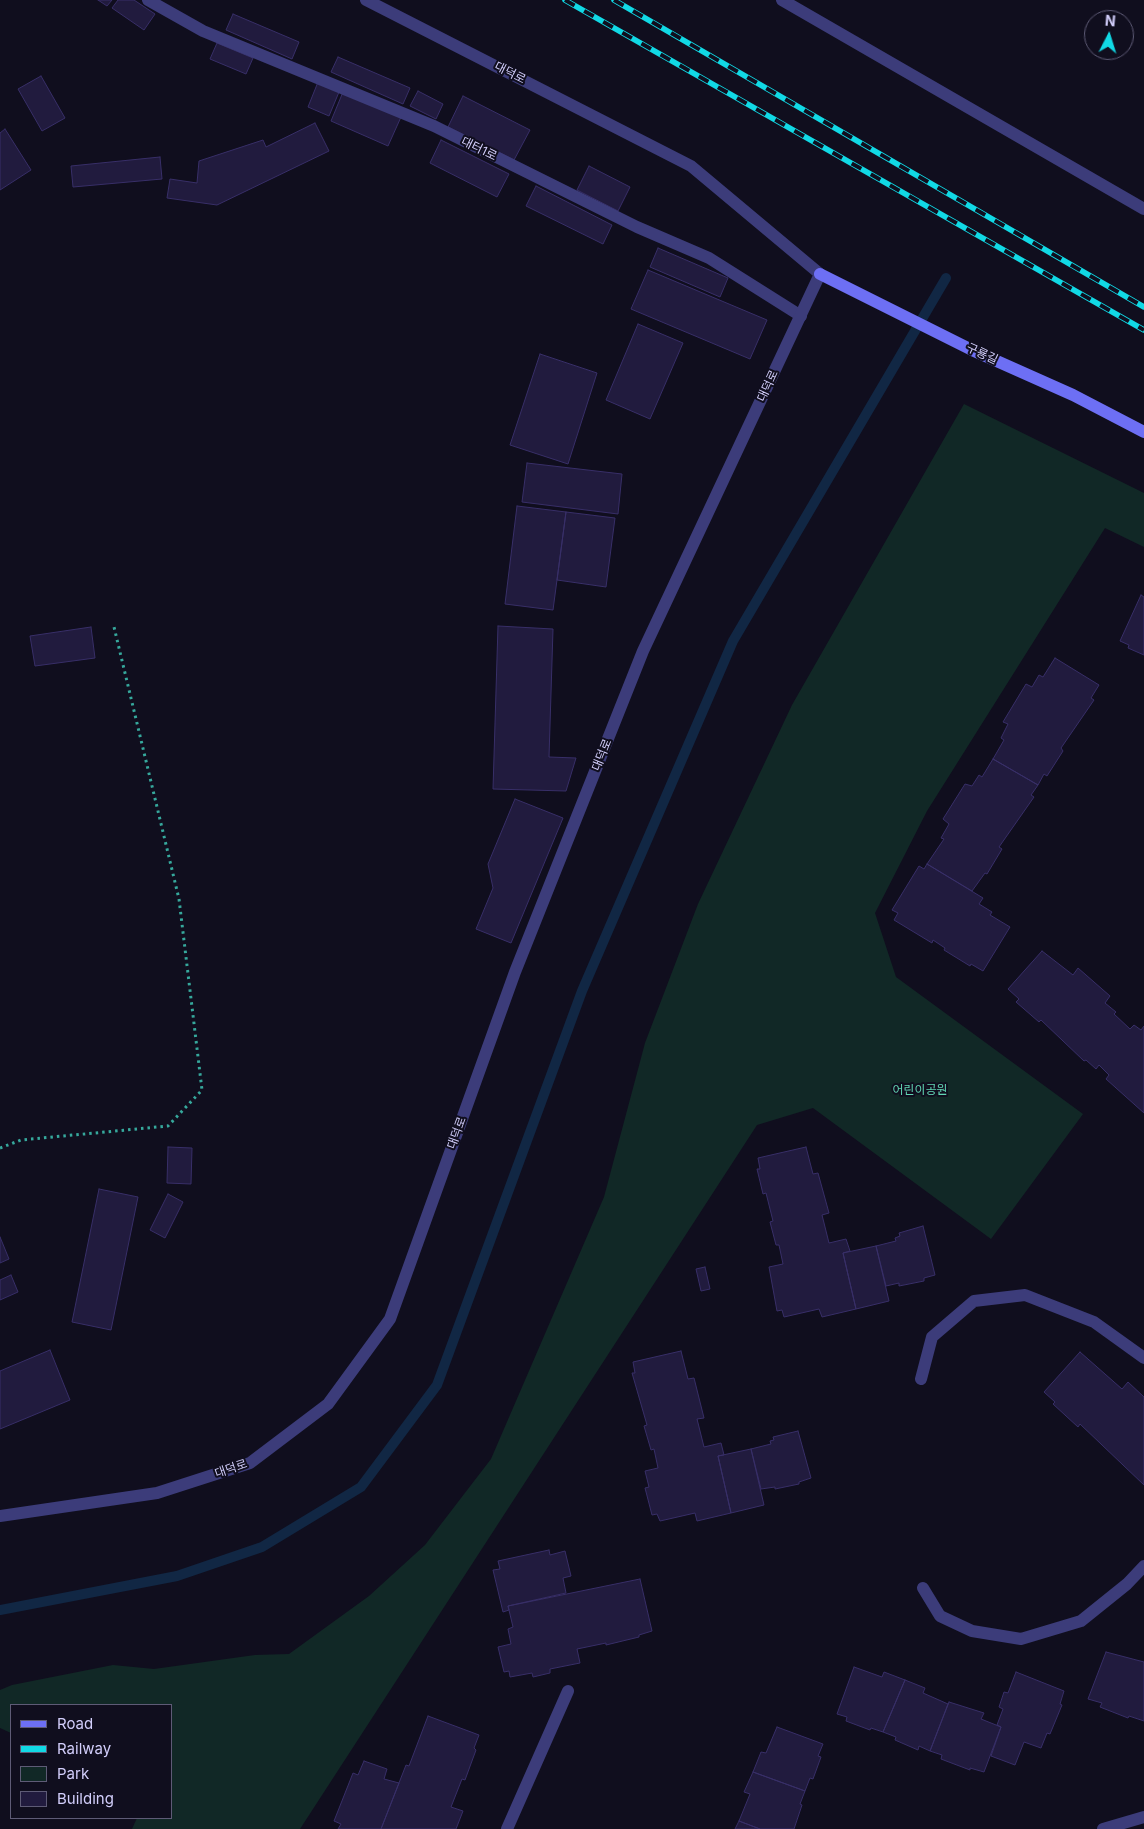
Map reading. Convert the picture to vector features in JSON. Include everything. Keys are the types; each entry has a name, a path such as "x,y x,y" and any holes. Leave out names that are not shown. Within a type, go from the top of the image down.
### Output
{"main road":[{"name":"구룡길","path":"820,274 972,350 1073,395 1144,432"}],"street":[{"name":"대터1로","path":"148,0 203,31 434,126 637,227 709,258 801,316"},
{"name":"대덕로","path":"0,1516 157,1493 250,1463 328,1404 390,1319 515,972 643,651 820,274 691,166 366,0"},
{"path":"782,0 1144,209"},
{"path":"921,1379 932,1337 974,1301 1025,1295 1094,1322 1144,1358"},
{"path":"923,1588 940,1616 972,1631 1021,1639 1081,1620 1126,1584 1144,1566"},
{"path":"507,1829 568,1691"},
{"path":"1103,1829 1144,1816"}],"path":[{"path":"0,1148 21,1140 168,1126 202,1090 179,899 114,627"}],"green space":[{"name":"어린이공원","path":"964,404 1144,493 1144,547 1105,528 927,811 875,913 896,977 1083,1114 991,1239 813,1108 757,1125 300,1829 132,1829 137,1819 172,1819 172,1704 10,1704 10,1733 0,1728 0,1690 12,1685 113,1665 154,1669 255,1655 289,1654 369,1596 425,1545 491,1459 604,1197 645,1043 698,904 792,705"}],"building":[{"path":"98,0 112,0 107,6"},
{"path":"118,0 134,0 155,14 144,30 112,8"},
{"path":"233,14 299,42 292,59 226,30"},
{"path":"217,43 253,58 246,74 210,59"},
{"path":"338,57 410,88 403,104 331,72"},
{"path":"41,76 65,118 42,131 18,89"},
{"path":"318,82 339,92 329,116 308,107"},
{"path":"418,91 443,104 436,119 410,106"},
{"path":"343,92 401,117 388,146 331,121"},
{"path":"463,96 530,130 514,160 448,127"},
{"path":"315,123 329,151 217,205 167,198 170,179 197,183 199,161 263,140 266,147"},
{"path":"5,129 31,170 0,190 0,133"},
{"path":"441,140 509,174 497,197 430,163"},
{"path":"160,157 162,179 73,187 71,166"},
{"path":"589,166 630,187 618,211 577,190"},
{"path":"536,186 612,225 603,244 526,206"},
{"path":"658,248 728,278 720,297 650,267"},
{"path":"648,270 767,320 750,359 631,309"},
{"path":"638,324 683,343 650,419 606,400"},
{"path":"540,354 597,373 568,464 510,445"},
{"path":"527,463 622,474 618,514 522,502"},
{"path":"517,506 566,512 553,610 505,604"},
{"path":"566,512 615,518 606,587 557,580"},
{"path":"1141,595 1144,597 1144,655 1128,648 1129,645 1120,641"},
{"path":"498,626 553,629 549,757 576,758 566,791 493,789"},
{"path":"91,627 95,658 35,666 30,636"},
{"path":"1055,658 1099,685 1091,698 1094,700 1061,748 1063,751 1047,776 1044,774 1038,785 993,759 1004,740 1001,738 1008,724 1003,722 1026,684 1032,687 1039,675 1043,677"},
{"path":"993,759 1038,785 1031,795 1034,797 999,847 1002,849 987,874 985,873 972,891 927,864 944,839 941,838 949,824 943,819 965,784 972,786 979,775 982,777"},
{"path":"515,799 563,818 511,943 476,929 493,888 488,864"},
{"path":"927,864 983,898 979,904 992,912 990,915 1010,927 983,971 971,964 970,966 944,950 945,948 933,940 932,943 894,920 898,913 892,910 919,866 924,869"},
{"path":"1042,951 1073,975 1078,968 1110,996 1105,1003 1116,1012 1114,1014 1130,1029 1134,1025 1141,1030 1144,1026 1144,1113 1106,1079 1109,1075 1099,1065 1096,1069 1086,1060 1084,1061 1041,1020 1039,1022 1016,1002 1019,999 1008,989"},
{"path":"168,1147 192,1148 191,1184 167,1183"},
{"path":"806,1147 813,1174 818,1173 829,1213 822,1215 829,1243 846,1239 850,1251 843,1253 856,1309 822,1317 819,1309 784,1317 782,1310 777,1311 769,1267 783,1264 779,1245 776,1245 770,1222 773,1221 766,1193 763,1194 757,1169 760,1169 758,1158"},
{"path":"99,1189 138,1197 111,1330 72,1322"},
{"path":"168,1194 183,1202 165,1238 150,1230"},
{"path":"923,1226 935,1275 924,1278 924,1281 899,1286 899,1283 886,1286 876,1246 896,1241 895,1238 900,1236 899,1233"},
{"path":"0,1237 9,1259 0,1263"},
{"path":"876,1246 889,1301 856,1309 843,1253"},
{"path":"705,1267 710,1289 701,1291 696,1269"},
{"path":"11,1275 18,1292 0,1300 0,1280"},
{"path":"50,1350 70,1400 0,1429 0,1371"},
{"path":"681,1351 688,1379 694,1378 704,1418 697,1419 704,1447 721,1443 724,1455 718,1456 731,1513 697,1521 695,1513 660,1521 657,1514 652,1515 645,1488 649,1487 645,1471 658,1468 654,1449 651,1450 644,1426 647,1425 632,1373 635,1373 633,1362"},
{"path":"1080,1352 1122,1389 1128,1382 1144,1397 1144,1485 1080,1424 1078,1427 1053,1404 1055,1402 1044,1392"},
{"path":"798,1431 811,1478 799,1482 799,1484 775,1489 775,1487 761,1489 751,1449 771,1444 770,1441 774,1440 773,1437"},
{"path":"751,1449 764,1505 731,1513 718,1456"},
{"path":"549,1550 550,1555 565,1551 571,1576 563,1578 566,1593 508,1606 509,1610 503,1612 493,1570 500,1569 498,1561"},
{"path":"640,1579 652,1631 639,1635 639,1637 606,1645 606,1643 577,1649 580,1663 550,1669 550,1673 533,1677 532,1673 510,1677 509,1671 504,1672 498,1647 511,1644 508,1629 513,1627 508,1606"},
{"path":"1106,1652 1144,1662 1144,1721 1129,1716 1128,1718 1100,1707 1102,1703 1088,1699"},
{"path":"854,1667 882,1677 884,1672 905,1680 883,1732 871,1728 870,1730 846,1721 847,1717 837,1714"},
{"path":"1016,1672 1064,1691 1060,1704 1062,1705 1050,1734 1047,1733 1041,1748 1024,1742 1015,1765 991,1756 1001,1727 997,1725 1003,1709 999,1707 1004,1692 1008,1693"},
{"path":"905,1680 925,1688 923,1693 948,1704 930,1751 919,1746 918,1750 895,1740 896,1737 883,1732"},
{"path":"949,1702 984,1713 981,1719 1001,1727 984,1772 970,1768 970,1770 941,1759 942,1755 930,1751"},
{"path":"428,1716 479,1735 474,1748 476,1750 465,1780 462,1779 451,1807 463,1811 456,1829 381,1829 406,1765 409,1766"},
{"path":"777,1727 823,1744 818,1756 821,1757 813,1779 810,1778 805,1791 753,1772 761,1752 766,1753"},
{"path":"364,1761 387,1769 384,1779 399,1783 381,1829 338,1829 341,1824 334,1821 353,1773 358,1775"},
{"path":"753,1772 805,1791 794,1829 760,1829 739,1821 750,1794 744,1792"},
{"path":"739,1821 760,1829 735,1829"}],"waterway":[{"path":"0,1610 177,1576 262,1547 361,1487 437,1385 582,991 733,641 946,278"}],"railway":[{"path":"565,0 1144,330"},
{"path":"614,0 1144,307"}]}
